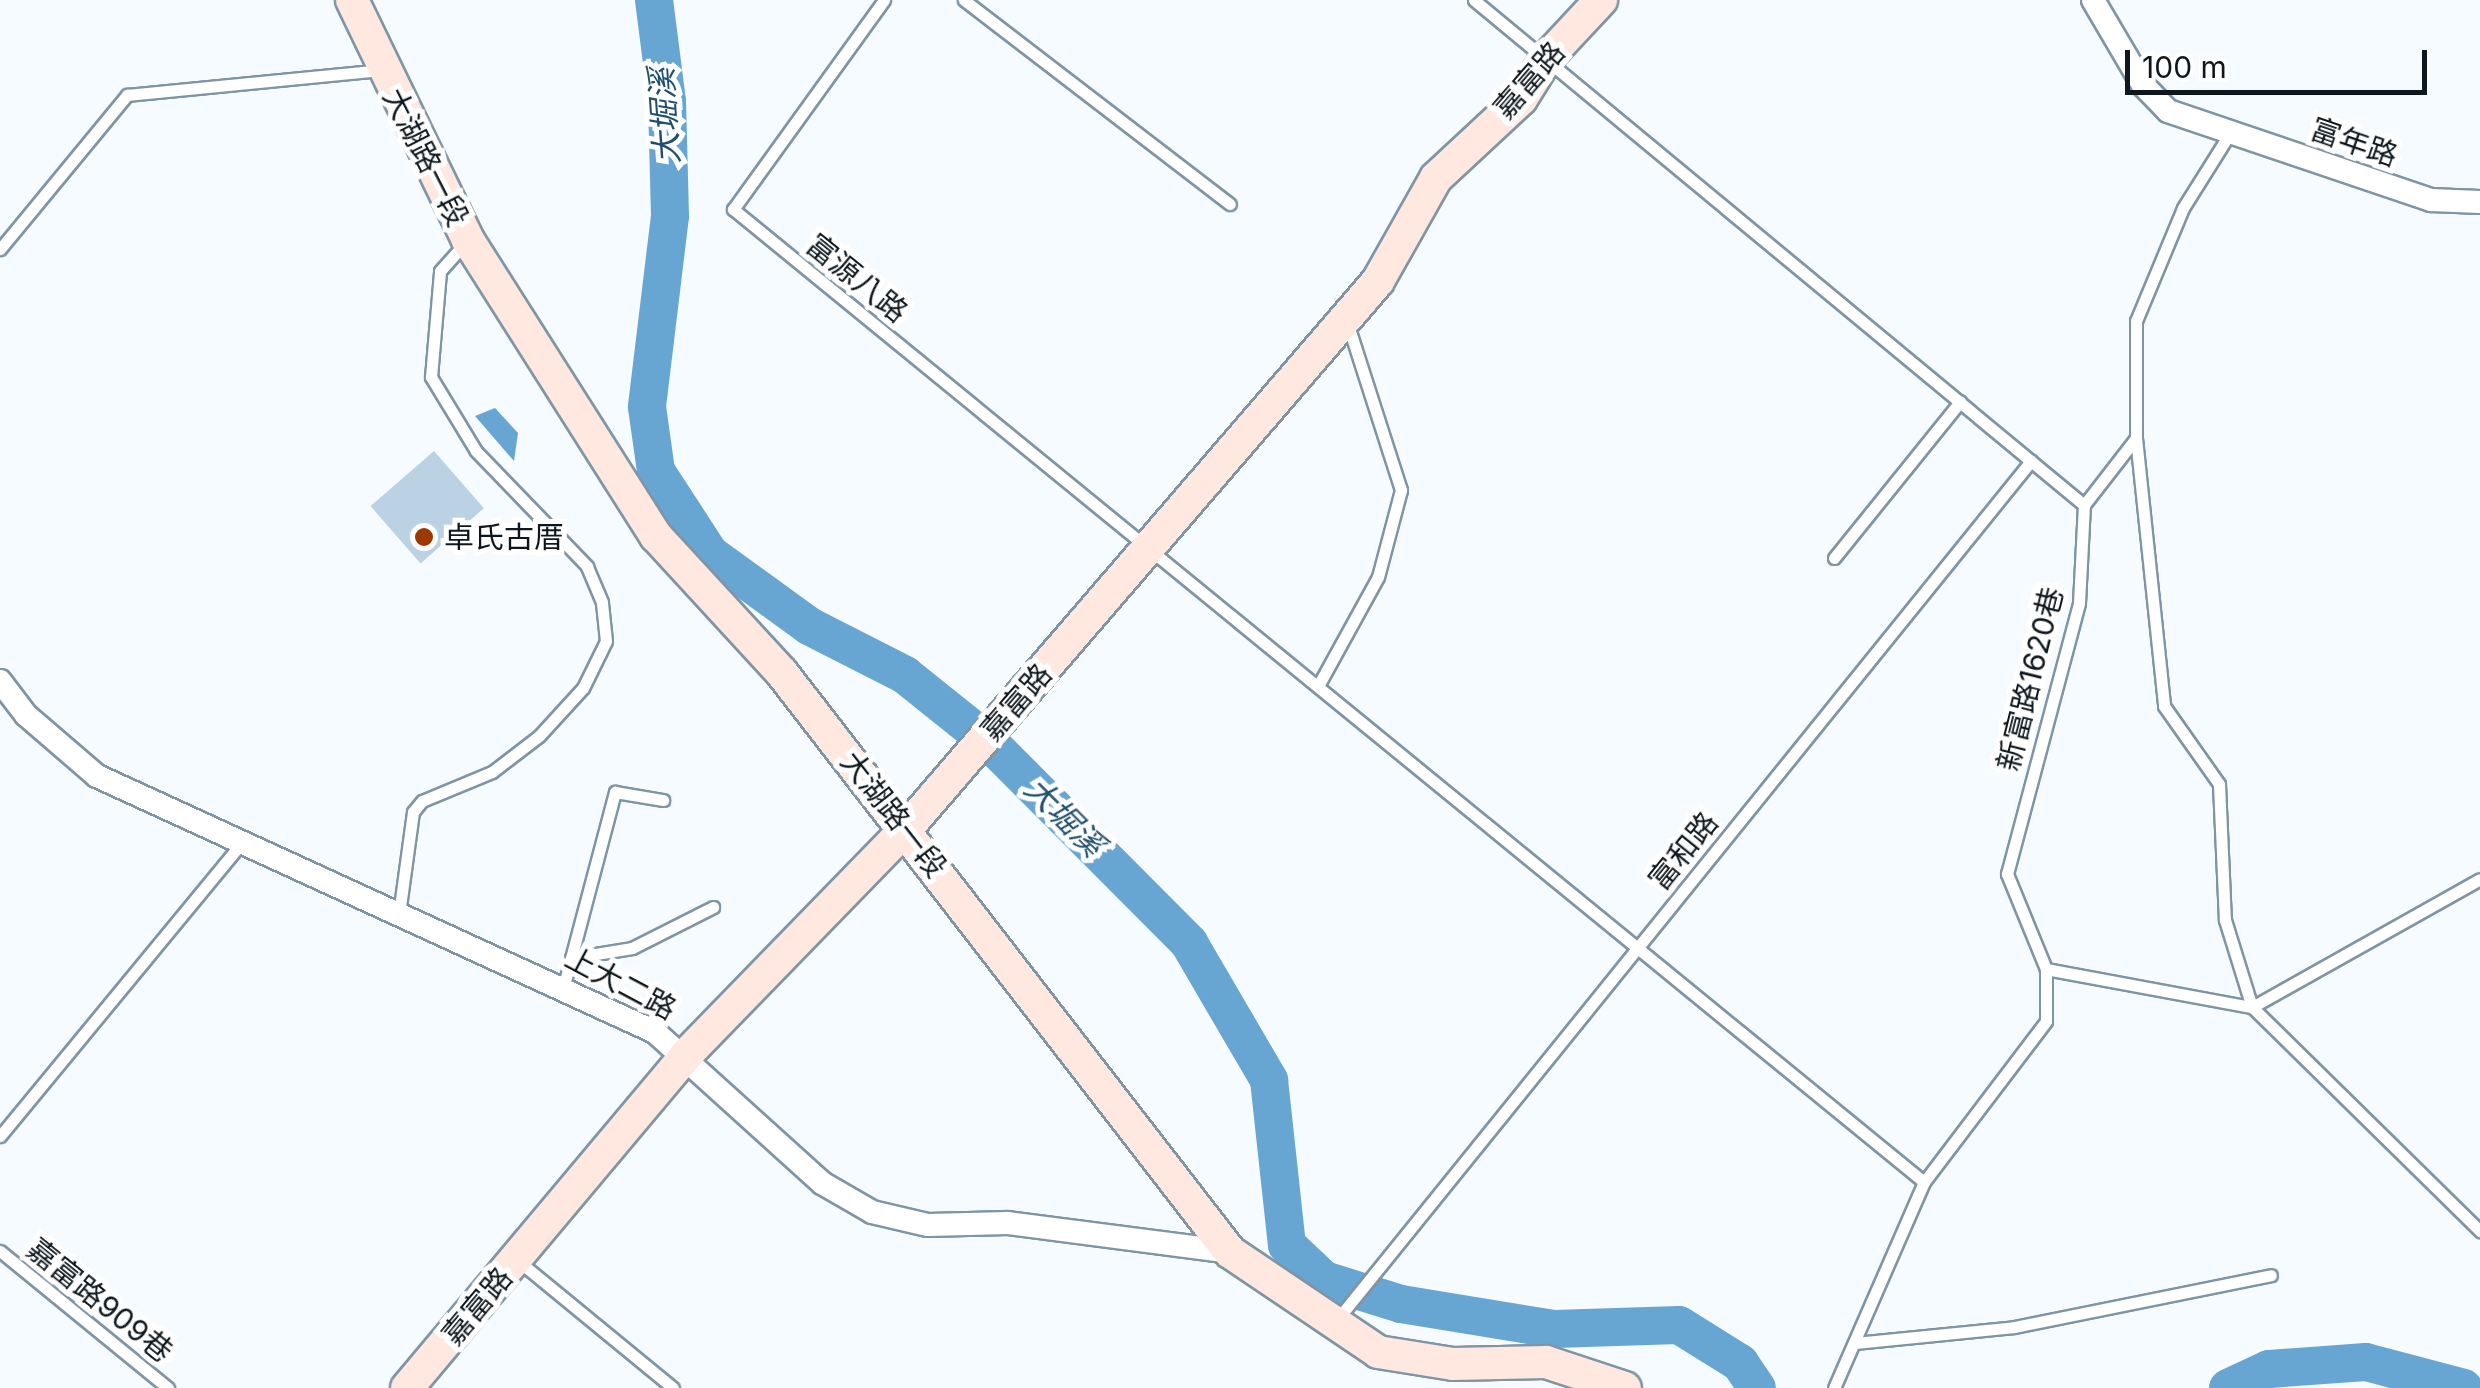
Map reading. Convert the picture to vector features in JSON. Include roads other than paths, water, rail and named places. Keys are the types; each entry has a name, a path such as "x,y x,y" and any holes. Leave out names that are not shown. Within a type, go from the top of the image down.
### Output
{"street":[{"name":"大湖路一段","path":"352,0 468,240 656,536 782,673 1230,1252 1339,1318 1378,1352 1453,1364 1546,1362 1625,1388"},
{"name":"嘉富路","path":"407,1388 686,1055 906,829 1378,282 1436,178 1520,99 1546,59 1600,0"},
{"name":"富年路","path":"2093,0 2143,86 2168,110 2430,200 2480,202"},
{"name":"上大二路","path":"0,681 26,715 98,776 398,914 564,985 686,1055 822,1183 872,1212 928,1225 1008,1223 1230,1252"}],"lane":[{"name":"富源八路","path":"884,0 733,209 1149,548"},
{"path":"964,0 1230,204"},
{"path":"1474,0 2084,505 2136,438"},
{"path":"0,249 127,95 383,70"},
{"path":"2232,130 2184,208 2136,321 2136,438 2164,706 2219,784 2225,920 2252,1007 2480,1232"},
{"path":"398,914 413,812 422,802 492,772 539,736 583,688 606,641 602,602 587,566 476,450 430,377 440,271 468,240"},
{"path":"1318,686 1378,577 1401,490 1346,319"},
{"path":"1834,558 1960,402"},
{"name":"富和路","path":"1339,1318 2031,461"},
{"name":"新富路1620巷","path":"1834,1388 1924,1182 2046,1021 2046,969 2007,874 2079,603 2084,505"},
{"path":"1149,548 1924,1182"},
{"path":"564,985 615,792 662,800"},
{"path":"0,1136 244,840"},
{"path":"2046,969 2252,1007 2480,879"},
{"path":"571,958 632,948 714,907"},
{"name":"嘉富路909巷","path":"0,1251 168,1388"},
{"path":"516,1260 673,1388"},
{"path":"1856,1344 2014,1327 2271,1275"}],"water":[{"path":"495,408 518,433 514,461 475,416"}],"waterway":[{"name":"大堀溪","path":"654,0 667,101 670,216 647,407 656,471 710,554 809,626 905,675 991,744 1189,943 1269,1080 1287,1245 1324,1280 1401,1304 1554,1329 1679,1325 1740,1363 1757,1388"},
{"name":"大堀溪","path":"2228,1388 2269,1369 2366,1362 2464,1388"}],"place":[{"name":"卓氏古厝","path":"424,537"}]}
